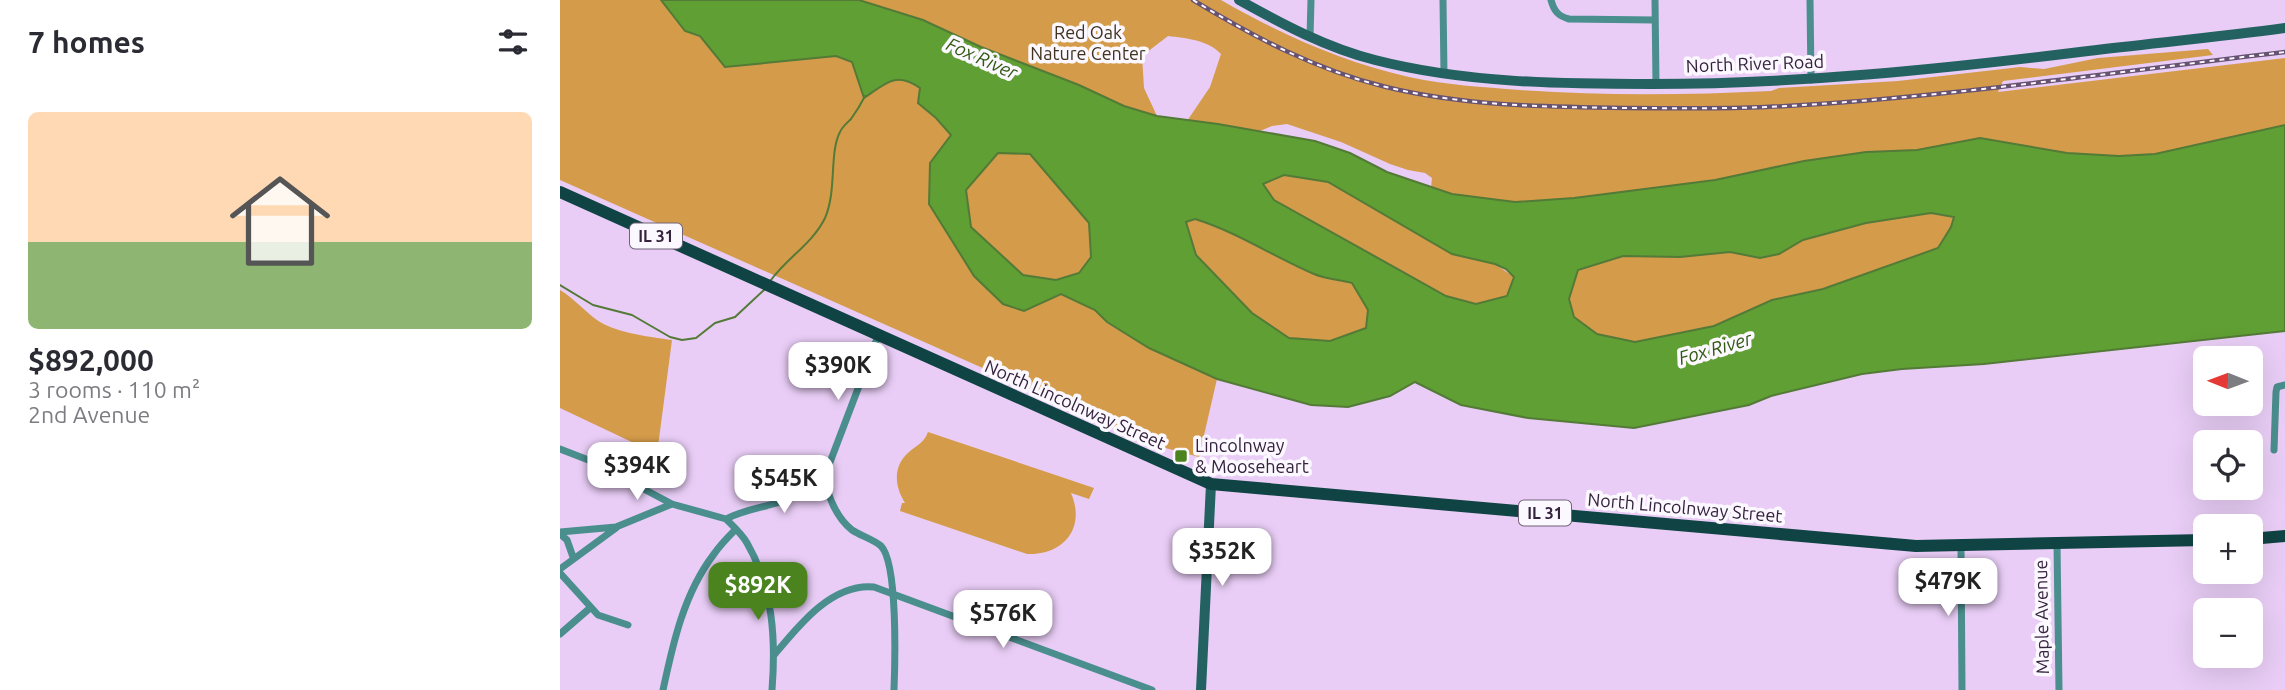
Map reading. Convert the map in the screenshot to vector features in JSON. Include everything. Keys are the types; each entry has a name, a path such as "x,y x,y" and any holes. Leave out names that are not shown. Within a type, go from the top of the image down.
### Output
{"main road":[{"name":"North River Road","path":"1239,0 1310,37 1372,59 1444,74 1523,82 1727,84 1811,80 1910,72 2285,28"},
{"name":"North Lincolnway Street","path":"560,192 1211,484 1879,544 1961,546 2193,540"},
{"path":"1201,690 1211,484"},
{"path":"2263,537 2285,536"}],"street":[{"path":"1310,37 1311,0"},
{"path":"1443,0 1444,74"},
{"path":"1551,0 1560,16 1569,19 1655,20"},
{"path":"1654,0 1656,84"},
{"path":"1810,0 1811,80"},
{"path":"878,335 824,478 838,514 851,529 881,546 889,559 896,642 894,690"},
{"path":"2274,450 2276,392 2277,387 2285,384"},
{"path":"560,449 591,461 671,504 726,519 736,529 746,541 770,600 775,654 772,690"},
{"path":"726,519 739,512 782,501 824,478"},
{"path":"628,625 598,615 560,571 573,557 616,527 671,504"},
{"path":"560,533 616,527"},
{"path":"663,690 672,645 694,587 713,554 736,529"},
{"path":"560,533 567,540 573,557"},
{"name":"Maple Avenue","path":"2057,544 2059,690"},
{"path":"1961,546 1962,690"},
{"path":"775,654 804,620 828,600 860,586 874,587 892,596 1152,690"},
{"path":"560,634 590,608"}],"green space":[{"path":"560,0 661,0 685,31 700,36 725,67 836,56 852,62 864,98 891,81 905,81 921,89 918,103 951,135 930,163 1024,311 1060,294 1096,310 1107,323 1149,348 1217,379 1199,457 1158,446 560,180"},
{"name":"Red Oak Nature Center","path":"859,0 1221,0 1312,46 1384,71 1450,84 1583,93 1771,91 1779,88 1898,81 2020,67 2044,69 2098,58 2208,49 2213,55 2003,81 1998,92 2285,58 2285,125 2155,154 2119,156 2067,153 1980,138 1917,150 1866,152 1804,161 1715,180 1574,198 1515,202 1452,194 1431,188 1432,178 1425,173 1390,164 1341,142 1287,124 1260,131 1187,121 1210,87 1221,54 1196,40 1168,36 1142,56 1144,88 1157,116 1124,106 923,20"},
{"path":"998,153 1030,154 1089,223 1092,257 1079,273 1056,280 1023,275 971,227 966,190"},
{"path":"1284,175 1328,182 1452,254 1495,264 1514,277 1507,296 1476,304 1446,296 1274,200 1263,184"},
{"path":"1931,213 1954,217 1938,248 1823,289 1772,300 1714,326 1635,342 1597,334 1574,317 1569,299 1578,270 1623,256 1680,257 1730,252 1760,258 1779,254 1803,240 1866,223"},
{"path":"1195,219 1220,227 1317,275 1352,283 1368,310 1366,328 1330,341 1290,339 1252,313 1196,255 1186,222"},
{"path":"560,290 607,326 672,340 657,454 560,408"},
{"path":"928,432 1094,488 1089,499 1071,493 1076,517 1068,537 1061,544 1052,550 1027,554 900,511 902,503 905,503 897,483 900,463"}],"water":[{"name":"Fox River","path":"661,0 859,0 923,20 1124,106 1157,116 1315,141 1350,153 1387,172 1452,194 1515,202 1574,198 1715,180 1804,161 1866,152 1917,150 1980,138 2067,153 2119,156 2155,154 2285,125 2285,331 1984,364 1862,374 1771,396 1749,405 1634,428 1528,418 1461,405 1415,382 1390,396 1348,407 1311,405 1217,379 1149,348 1107,322 1095,310 1061,294 1024,311 1003,304 974,276 929,204 930,163 951,135 918,103 920,88 912,83 904,80 891,81 864,98 852,62 836,56 725,67 700,36 685,31","holes":["998,153 1030,154 1089,223 1091,257 1079,273 1056,280 1023,275 971,227 966,190","1284,175 1328,182 1452,254 1506,269 1514,277 1507,296 1476,304 1446,296 1274,200 1263,184","1931,213 1954,217 1938,248 1823,289 1772,300 1714,326 1635,342 1597,334 1574,317 1569,299 1578,270 1623,256 1680,257 1730,252 1760,258 1779,254 1803,240 1866,223","1195,219 1211,224 1314,274 1352,283 1368,310 1366,328 1330,341 1289,338 1252,313 1196,255 1186,222"]}],"waterway":[{"path":"771,280 814,235 825,218 831,196 837,141 841,130 865,96"},
{"path":"560,285 593,305 632,315 670,337 682,340 696,338 715,323 735,317 764,290"}],"railway":[{"path":"1193,0 1286,51 1360,80 1445,98 1535,106 1714,108 1831,103 2026,84 2285,52"}],"place":[{"name":"Lincolnway & Mooseheart","path":"1181,456"}]}
